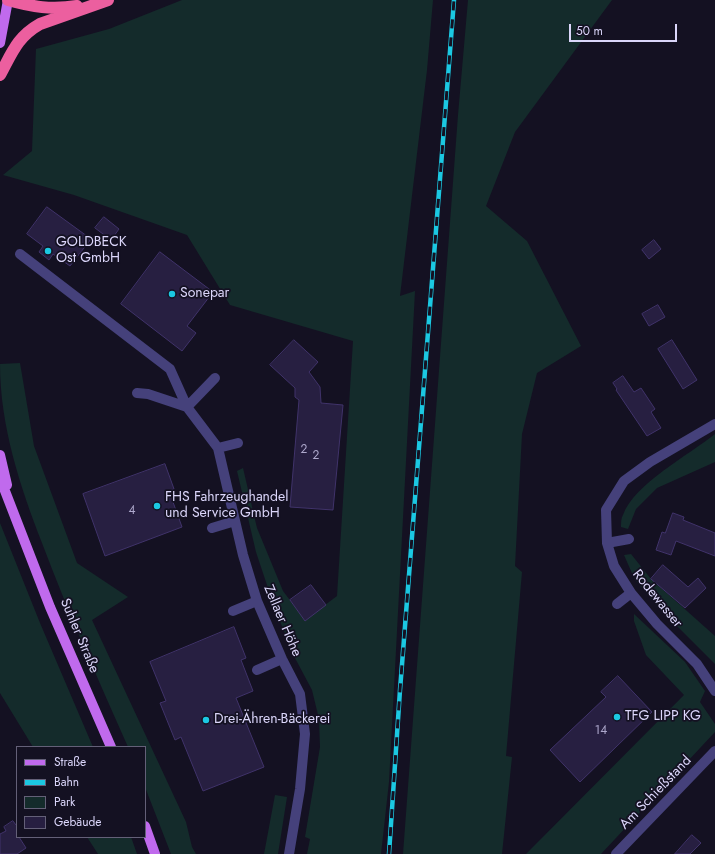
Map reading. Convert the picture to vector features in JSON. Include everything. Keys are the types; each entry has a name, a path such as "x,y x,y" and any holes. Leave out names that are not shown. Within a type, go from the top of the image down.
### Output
{"highway":[{"path":"7,0 33,7 50,8 66,8 98,1"},
{"path":"0,75 16,44 31,30 40,24 98,1"}],"main road":[{"path":"0,43 7,0"},
{"name":"Suhler Straße","path":"0,455 6,484 22,536"},
{"name":"Suhler Straße","path":"0,478 50,607 112,746"},
{"path":"146,829 155,854"}],"street":[{"name":"Zellaer Höhe","path":"20,254 170,369 188,408 218,448 243,555 257,601 282,659 300,694 305,734 300,789 289,854"},
{"path":"137,393 148,394 188,408 215,378"},
{"name":"Rodewasser","path":"715,424 682,439 614,488 606,510 607,543 614,566 631,593 657,624 697,664 715,691"},
{"path":"218,448 238,443"},
{"path":"212,528 235,521"},
{"path":"607,543 630,538"},
{"path":"617,604 631,593"},
{"path":"233,611 257,601"},
{"path":"257,670 282,659"},
{"name":"Am Schießstand","path":"616,854 715,751"}],"green space":[{"path":"182,0 433,0 427,70 400,296 415,291 389,782 381,854 307,854 310,839 305,837 320,747 319,719 312,690 295,658 275,609 256,552 237,471 243,468 257,528 283,591 305,620 337,596 353,341 230,305 187,235 74,195 3,175 32,151 36,49 109,29"},
{"path":"468,0 612,0 515,132 486,206 527,241 581,346 537,373 522,434 515,566 522,572 506,756 512,757 502,854 403,854 458,115"},
{"path":"20,363 34,446 77,563 128,597 92,620 186,822 192,847 196,854 171,854 146,790 146,746 128,746 94,671 52,569 26,500 7,433 3,410 0,364"},
{"path":"715,434 715,462 657,488 636,509 628,529 621,527 622,516 629,503 638,492 663,471"},
{"path":"0,523 40,623 93,746 32,746 0,693"},
{"path":"631,554 651,579 715,636 715,664 662,611 635,580 624,555"},
{"path":"634,614 685,662 705,691 700,702 715,724 715,732 601,854 526,854 684,695 646,655 634,621"},
{"path":"275,795 287,797 278,854 264,854"},
{"path":"88,838 131,838 137,854 98,854"}],"building":[{"path":"47,207 91,239 70,266 53,254 49,260 39,252 43,246 27,234"},
{"path":"104,217 119,229 111,240 95,228"},
{"path":"654,240 661,249 649,259 642,250"},
{"path":"160,252 213,292 187,326 196,333 182,351 121,304"},
{"path":"658,305 665,317 649,326 642,314"},
{"path":"294,340 318,362 309,372 320,387 321,403 343,405 333,510 290,507 299,400 295,397 295,388 270,365"},
{"path":"672,340 697,380 683,389 658,349"},
{"path":"623,376 634,392 641,388 655,409 651,412 661,428 647,436 616,390 617,389 613,383"},
{"path":"165,464 174,489 169,491 182,527 105,556 83,494"},
{"path":"673,513 684,517 683,520 715,533 715,556 676,541 671,555 656,550 662,532 665,533"},
{"path":"663,565 688,587 698,578 706,588 685,608 651,579"},
{"path":"311,585 326,605 305,621 290,600"},
{"name":"Drei-Ähren-Bäckerei","path":"234,627 246,658 241,660 253,691 236,698 264,767 203,791 181,737 175,740 160,703 166,701 150,662"},
{"path":"618,676 652,712 580,782 550,750 606,697 601,692"},
{"path":"13,821 16,825 16,838 20,838 26,848 17,854 0,854 0,834 6,831 4,827"},
{"path":"692,835 701,843 690,854 675,854"}],"railway":[{"path":"389,854 400,690 454,0"}],"place":[{"name":"GOLDBECK Ost GmbH","path":"48,251"},
{"name":"Sonepar","path":"172,294"},
{"name":"FHS Fahrzeughandel und Service GmbH","path":"157,506"},
{"name":"TFG LIPP KG","path":"617,717"},
{"name":"Drei-Ähren-Bäckerei","path":"206,720"}]}
